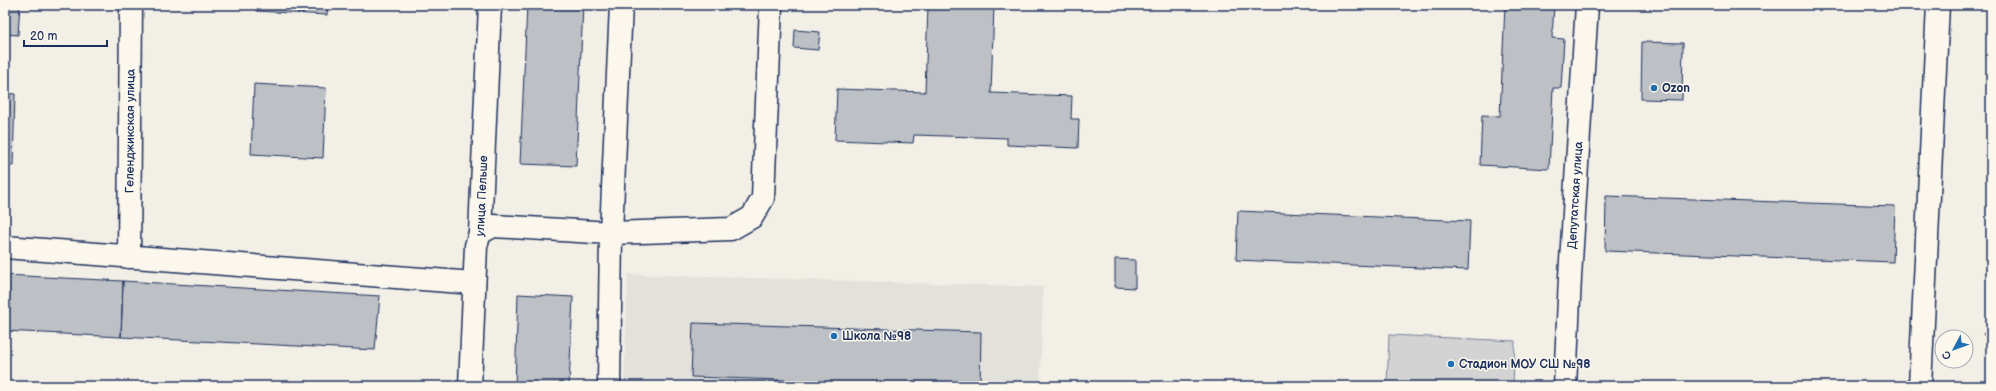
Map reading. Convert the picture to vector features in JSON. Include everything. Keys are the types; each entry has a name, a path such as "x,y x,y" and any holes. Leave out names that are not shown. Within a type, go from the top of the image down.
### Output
{"street":[{"name":"Геленджикская улица","path":"129,257 131,5"},
{"name":"улица Пельше","path":"470,386 476,246 480,233 490,5"},
{"path":"609,386 611,233 621,5"},
{"path":"480,233 493,226 611,233 731,229 752,217 763,198 771,5"},
{"name":"Депутатская улица","path":"1565,386 1570,270 1586,5"},
{"path":"1920,386 1938,5"},
{"path":"5,247 474,283"}],"path":[{"path":"1983,334 1991,335"}],"shaded area":[{"name":"Школа №98","path":"628,274 1043,287 1040,386 624,386"},
{"name":"Стадион МОУ СШ №98","path":"1389,335 1515,341 1513,386 1387,386"}],"building":[{"path":"5,5 20,5 18,35 5,34"},
{"path":"256,5 328,5 327,15 256,11"},
{"path":"527,5 583,5 576,166 520,164"},
{"path":"928,5 994,5 991,93 1072,96 1071,119 1079,119 1078,148 1007,145 1007,138 914,135 913,143 835,140 837,89 925,92"},
{"path":"1505,5 1554,5 1552,38 1564,39 1561,88 1553,88 1549,169 1480,165 1482,115 1500,116"},
{"path":"795,30 820,32 818,50 794,48"},
{"path":"1642,42 1683,43 1682,100 1641,99"},
{"path":"254,84 326,88 323,158 251,154"},
{"path":"5,93 15,94 13,166 5,165"},
{"path":"1606,196 1895,206 1893,262 1605,251"},
{"path":"1238,211 1470,221 1468,270 1236,260"},
{"path":"1115,259 1135,260 1135,288 1115,287"},
{"path":"5,275 123,281 121,337 5,331"},
{"path":"123,281 380,296 375,350 121,337"},
{"path":"518,294 573,297 569,386 515,386"},
{"path":"693,323 981,332 980,386 812,386 812,381 691,377"},
{"path":"1991,379 1991,386 1984,386"}],"place":[{"name":"Ozon","path":"1654,88"},
{"name":"Школа №98","path":"834,336"},
{"name":"Стадион МОУ СШ №98","path":"1451,364"}]}
